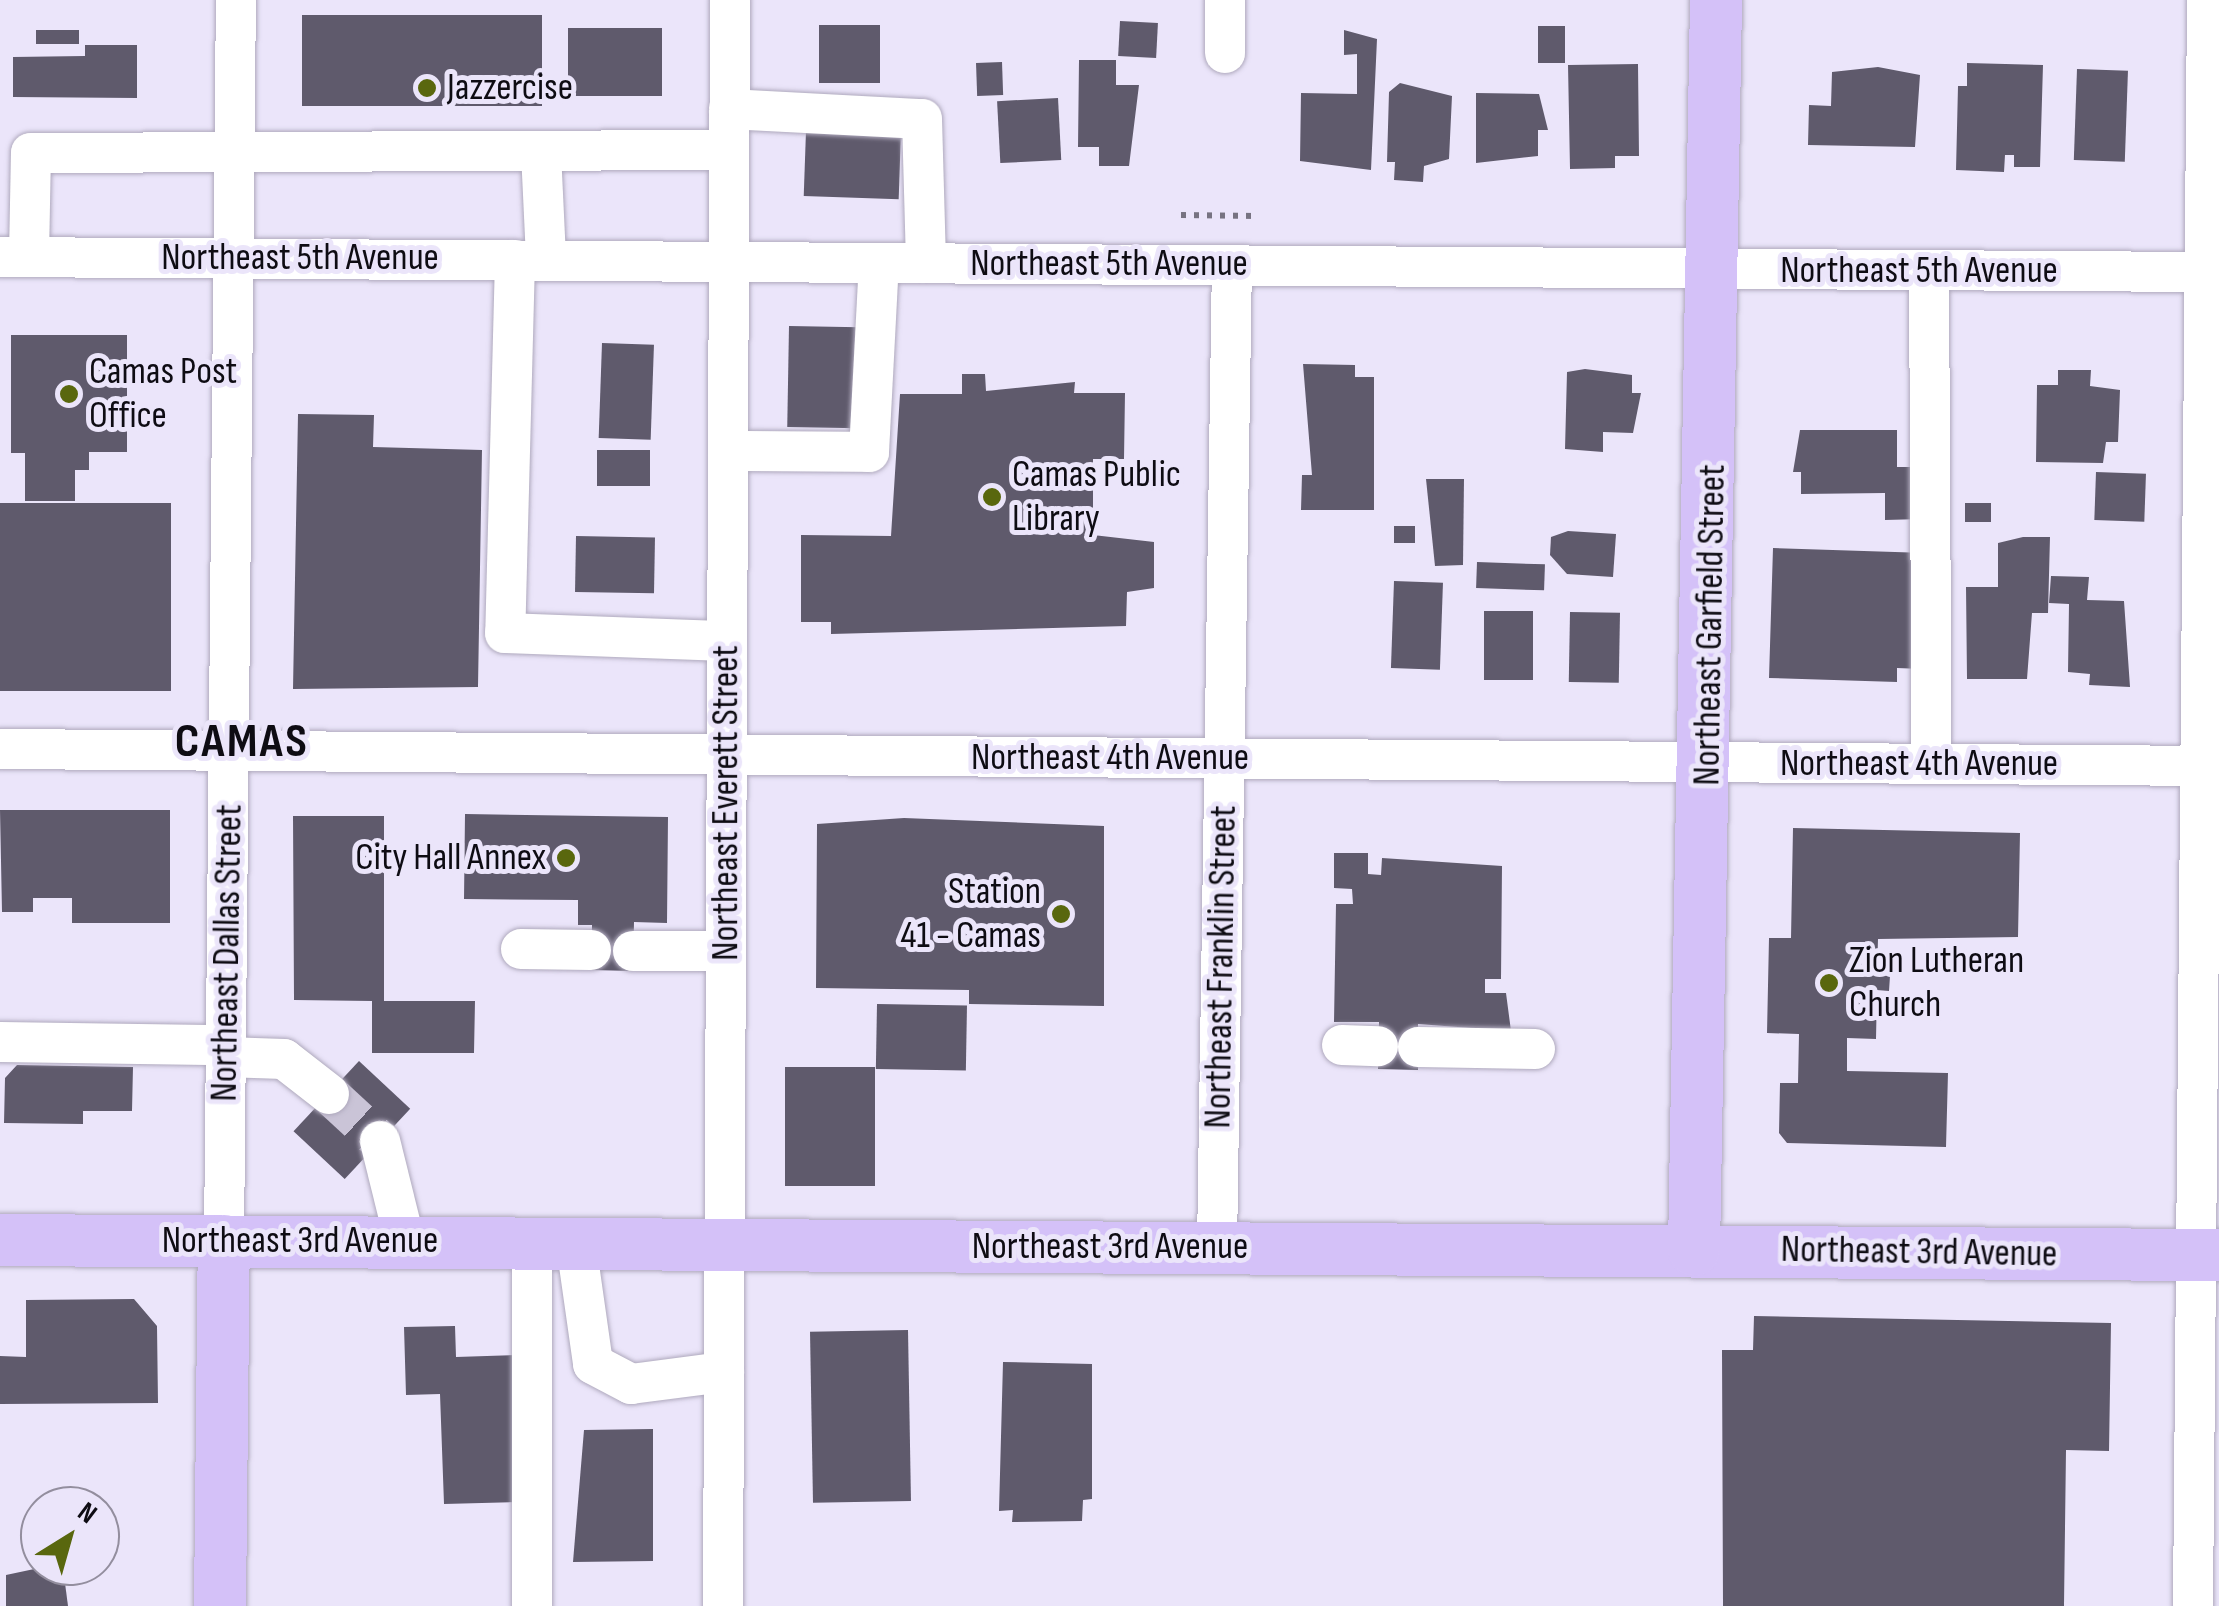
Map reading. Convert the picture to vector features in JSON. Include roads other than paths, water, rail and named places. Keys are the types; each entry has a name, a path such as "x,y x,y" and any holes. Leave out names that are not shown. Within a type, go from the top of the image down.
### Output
{"main road":[{"name":"Northeast Garfield Street","path":"1694,1250 1708,763 1716,0"},
{"name":"Northeast 3rd Avenue","path":"0,1240 2207,1255"},
{"name":"Northeast Dallas Street","path":"220,1606 224,1241"}],"street":[{"name":"Northeast Dallas Street","path":"224,1241 236,0"},
{"name":"Northeast Everett Street","path":"723,1606 730,0"},
{"path":"1225,53 1226,0"},
{"path":"2193,1606 2207,1255 2212,272 2207,0"},
{"path":"729,109 922,119 926,263"},
{"path":"14,257 31,153 235,156 729,150"},
{"path":"541,152 505,634 727,640"},
{"name":"Northeast 5th Avenue","path":"14,257 2212,272"},
{"path":"728,451 869,452 880,263"},
{"name":"Northeast Franklin Street","path":"1217,1248 1232,265"},
{"path":"1929,272 1932,764"},
{"name":"Northeast 4th Avenue","path":"0,749 2210,766"},
{"path":"521,950 591,950"},
{"path":"633,950 726,951"},
{"path":"0,1042 226,1051 284,1059 329,1094"},
{"path":"1418,1046 1535,1049"},
{"path":"380,1141 405,1242"},
{"path":"554,1243 593,1364 631,1384 724,1372"},
{"path":"532,1606 554,1243"}],"tunnel":[{"path":"329,1094 380,1141"}],"place":[{"name":"Jazzercise","path":"427,88"},
{"name":"Camas Post Office","path":"69,394"},
{"name":"Camas Public Library","path":"992,497"},
{"name":"City Hall Annex","path":"566,858"},
{"name":"Station 41 - Camas","path":"1061,914"},
{"name":"Zion Lutheran Church","path":"1829,983"}],"district":[{"name":"CAMAS","path":"242,742"}]}
